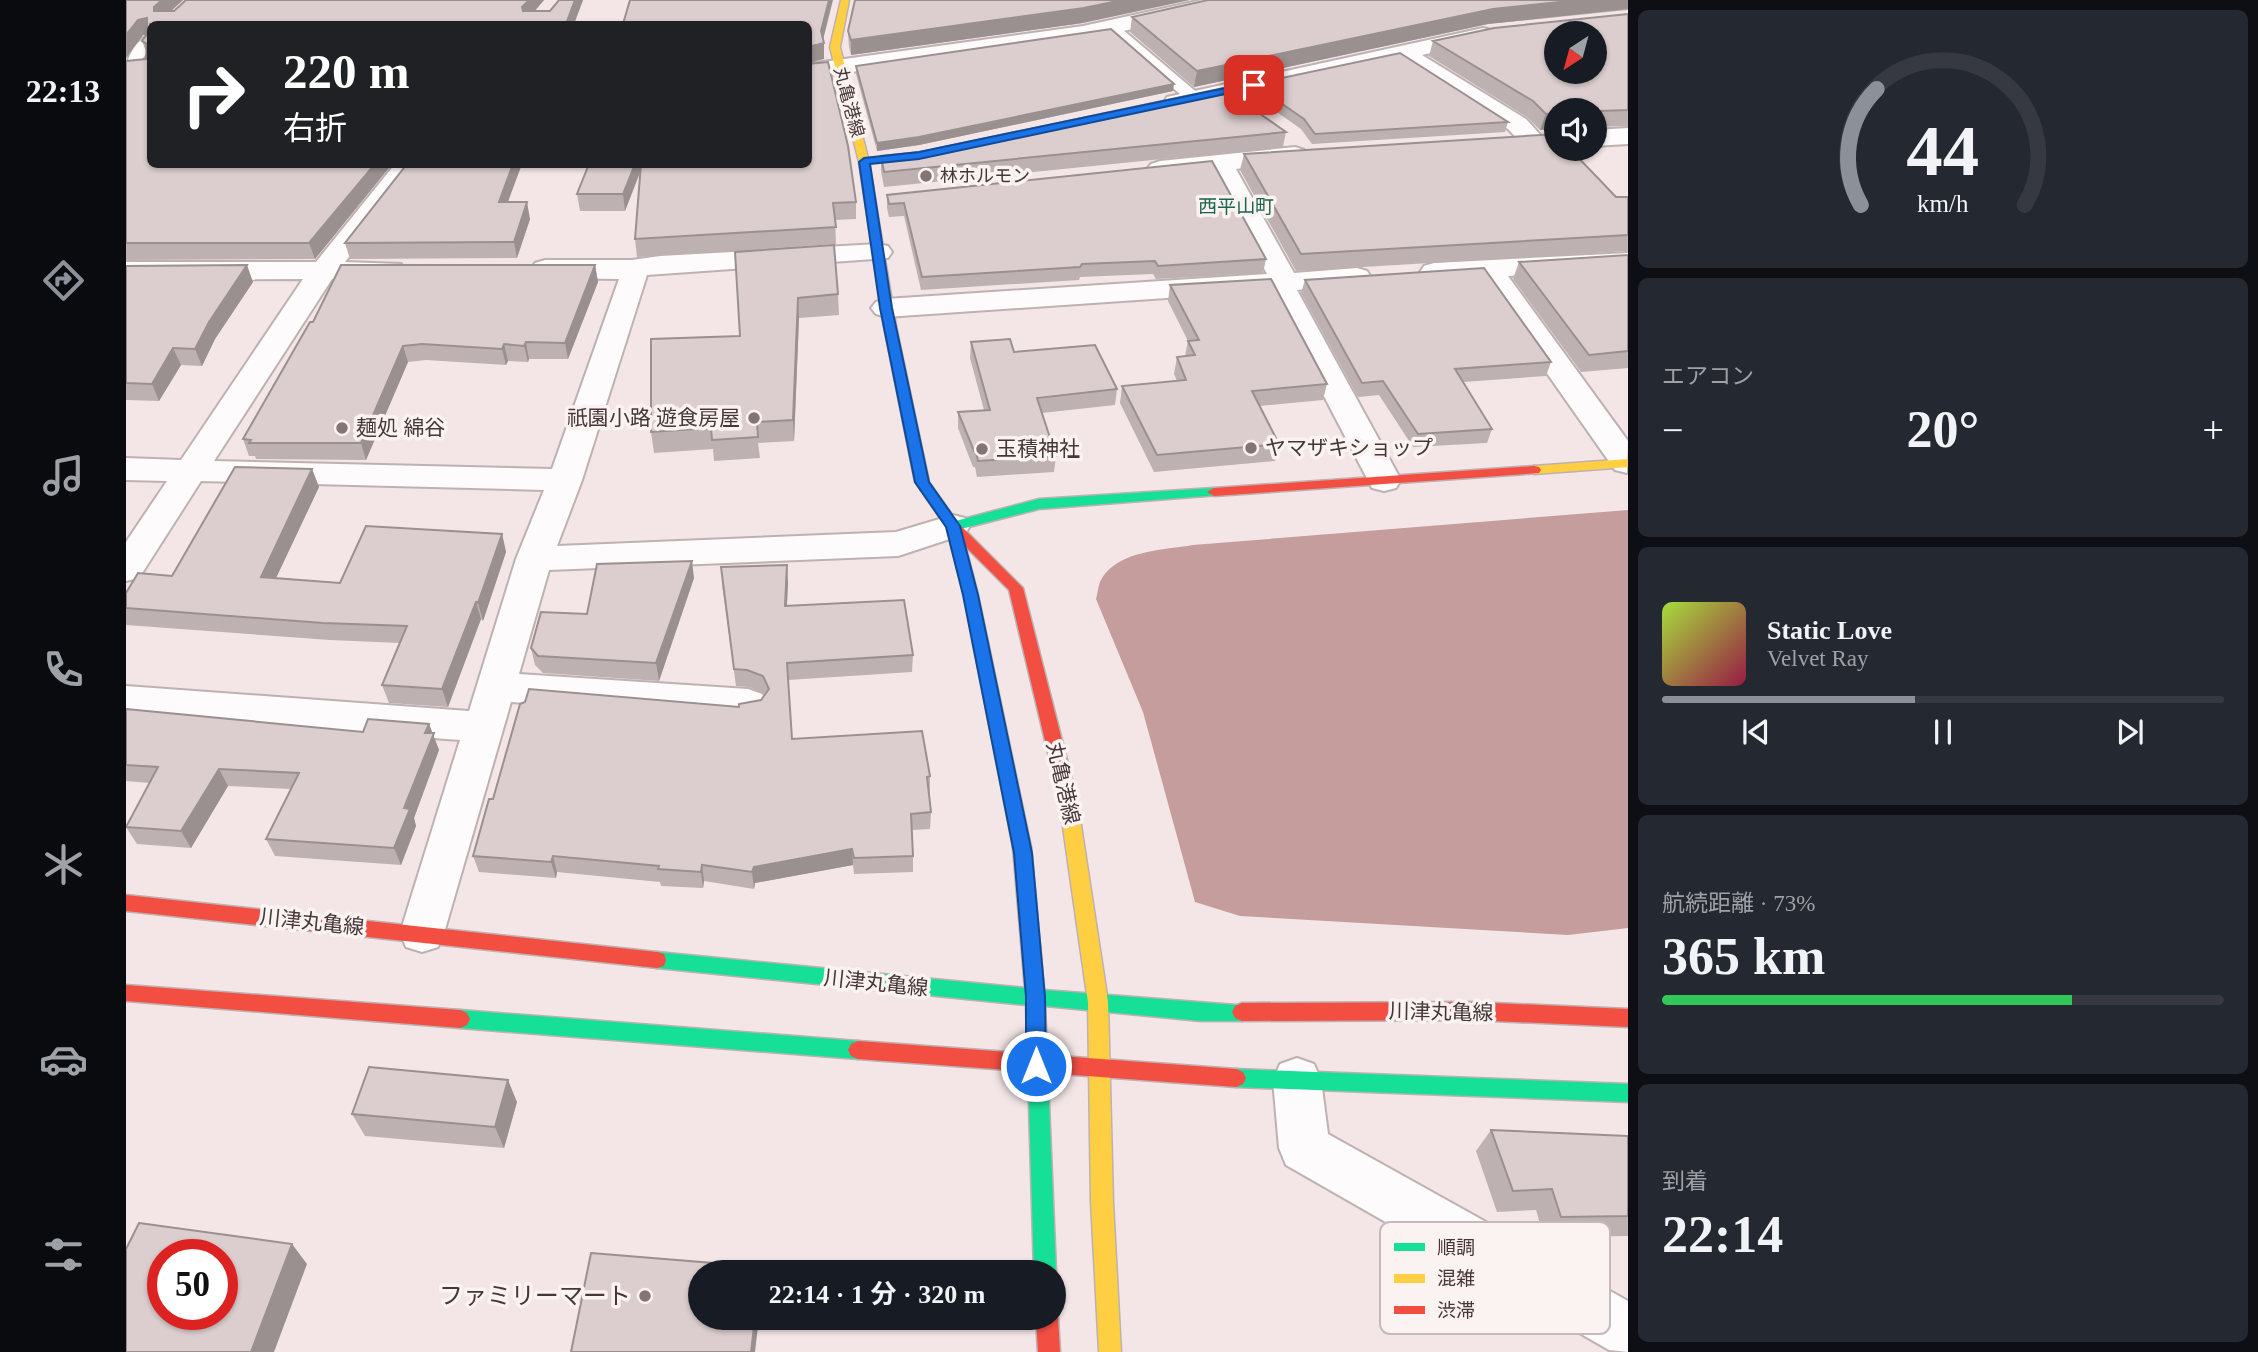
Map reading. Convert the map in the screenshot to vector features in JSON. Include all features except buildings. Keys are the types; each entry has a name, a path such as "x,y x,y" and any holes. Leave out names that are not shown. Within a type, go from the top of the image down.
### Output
{"main road":[{"name":"丸亀港線","path":"845,0 835,47 839,67 875,160 882,198 878,252 886,308 922,482 953,526 1016,588 1073,820 1098,1002 1102,1202 1110,1352"},
{"path":"953,526 1039,504 1627,463"},
{"name":"丸亀港線","path":"953,526 971,595 1023,853 1035,997 1044,1260"},
{"name":"川津丸亀線","path":"126,903 866,982 1201,1012 1471,1011 1628,1018"},
{"path":"126,993 915,1054 1036,1066 1628,1093"},
{"path":"1048,1330 1049,1352"}],"street":[{"path":"812,70 1232,0"},
{"path":"1155,106 1502,32"},
{"path":"1402,53 1544,140"},
{"path":"1226,91 1248,106"},
{"path":"1138,172 1311,154 1281,129"},
{"path":"1607,137 1628,136"},
{"path":"1497,142 1544,140"},
{"path":"1220,163 1384,480"},
{"path":"126,569 323,271 406,168"},
{"path":"524,269 632,269 660,264 878,252"},
{"path":"886,308 1628,261"},
{"path":"126,271 416,269"},
{"path":"422,933 534,559 565,480 633,279 632,269"},
{"path":"1488,269 1627,463"},
{"path":"126,468 565,480"},
{"path":"534,559 898,544 953,526"},
{"path":"495,687 748,704"},
{"path":"126,701 483,727"},
{"path":"1297,1080 1304,1148 1435,1222"},
{"path":"1610,1321 1628,1331"}],"lane":[{"path":"1119,19 1194,98"},
{"path":"135,67 147,45"}],"shaded area":[{"path":"1628,510 1628,928 1568,935 1240,916 1195,902 1143,712 1096,599 1101,580 1110,569 1143,553 1193,545"}],"traffic: fast":[{"path":"953,526 1039,504 1214,492"},
{"path":"1022,847 1035,997 1045,1260"},
{"path":"657,960 854,981 1201,1012 1242,1012"},
{"path":"460,1019 858,1050"},
{"path":"1236,1078 1628,1093"}],"traffic: slow":[{"path":"845,0 835,47 864,162 890,326"},
{"path":"1534,470 1628,463"},
{"path":"953,526 971,595 1022,847"},
{"path":"1068,799 1098,1002 1102,1202 1110,1352"}],"traffic: jam":[{"path":"890,326 922,482 953,526 1016,588 1068,799"},
{"path":"1214,492 1534,470"},
{"path":"126,903 657,960"},
{"path":"126,993 460,1019"},
{"path":"1242,1012 1471,1011 1628,1018"},
{"path":"858,1050 1236,1078"},
{"path":"1048,1330 1049,1352"}],"place":[{"name":"林ホルモン","path":"926,176"},
{"name":"祇園小路 遊食房屋","path":"754,418"},
{"name":"麺処 綿谷","path":"342,428"},
{"name":"ヤマザキショップ","path":"1251,448"},
{"name":"玉積神社","path":"982,449"},
{"name":"ファミリーマート","path":"645,1296"}],"district":[{"name":"西平山町","path":"1236,206"}],"route":[{"path":"1036,1066 1035,997 1023,853 971,595 953,526 922,482 886,308 864,162 919,156 1254,85"}]}
